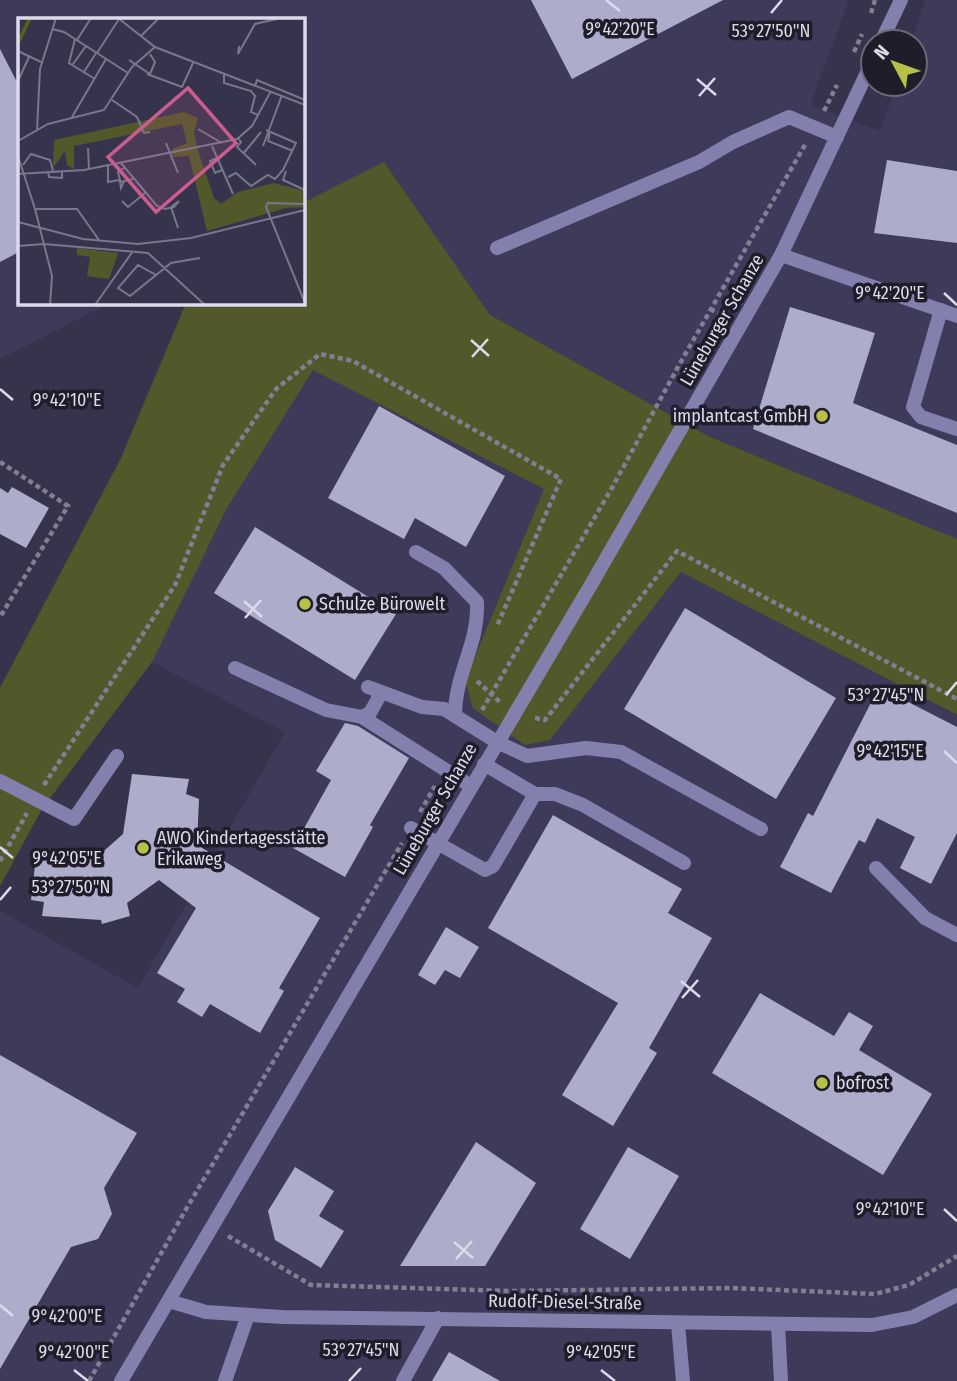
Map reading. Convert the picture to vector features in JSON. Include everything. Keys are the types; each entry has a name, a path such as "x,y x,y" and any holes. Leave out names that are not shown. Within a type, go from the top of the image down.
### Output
{"street":[{"path":"888,28 901,0"},
{"name":"Lüneburger Schanze","path":"121,1381 781,255 859,90"},
{"path":"497,248 699,162 733,142 789,117 837,137"},
{"name":"Lüneburger Schanze","path":"781,255 957,316"},
{"path":"941,310 913,407 920,417 957,429"},
{"path":"416,552 444,568 477,602 478,625 455,690 455,716"},
{"path":"235,668 326,710 362,717 471,786"},
{"path":"362,717 370,713 374,690 422,707 444,709 497,742 527,756 586,748 621,752 761,828"},
{"path":"0,781 74,819 117,756"},
{"path":"484,764 535,793 555,794 583,805 684,863"},
{"path":"411,828 485,870 493,866 535,793"},
{"path":"876,868 925,918 957,935"},
{"name":"Rudolf-Diesel-Straße","path":"169,1301 206,1312 248,1315 678,1324 872,1325 913,1317 957,1295"},
{"path":"225,1381 248,1315"},
{"path":"402,1381 438,1318"},
{"path":"678,1324 682,1381"},
{"path":"778,1325 781,1381"}],"path":[{"path":"851,58 875,0"},
{"path":"470,726 491,696 613,486 698,331 816,127 839,81"},
{"path":"0,861 34,799 175,585 223,466 276,389 320,354 353,361 561,479 496,628"},
{"path":"0,462 68,506 2,608 0,617"},
{"path":"545,720 677,551 957,699"},
{"path":"89,1381 185,1211 445,770"},
{"path":"185,1211 311,1285 511,1291 731,1288 875,1294 909,1285 957,1256"}],"shaded area":[{"path":"0,0 849,0 810,105 880,131 892,98 929,98 929,28 916,28 925,0 957,0 957,539 710,437 490,315 384,163 304,203 304,18 18,18 18,304 108,304 0,359"},
{"path":"313,370 544,489 465,681 550,740 681,572 957,716 957,1381 0,1381 0,911 138,988 285,732 152,662 227,508"}],"green space":[{"path":"384,162 490,315 710,437 957,539 957,715 681,572 550,740 525,745 473,708 465,681 544,489 313,370 227,508 152,662 42,809 0,886 0,688 121,458 186,304 304,304 304,202"}],"building":[{"path":"531,0 723,0 572,79"},
{"path":"0,49 18,84 18,253 0,262"},
{"path":"887,160 957,171 957,243 874,233"},
{"name":"implantcast GmbH","path":"790,307 875,333 853,403 957,445 957,513 753,429"},
{"path":"379,406 505,476 466,547 415,518 404,539 328,498"},
{"path":"12,487 49,508 26,548 0,534 0,488 8,493"},
{"name":"Schulze Bürowelt","path":"255,527 396,614 355,680 214,593"},
{"path":"685,608 836,698 776,799 624,709"},
{"path":"879,687 957,727 957,833 931,884 900,868 915,837 877,818 865,843 859,840 831,893 780,867 808,813 813,816"},
{"path":"345,723 358,726 409,758 370,825 373,827 345,877 293,848 331,780 316,771"},
{"path":"132,774 189,779 186,794 199,799 197,845 320,918 279,988 284,991 260,1033 210,1004 202,1017 177,1002 185,989 157,973 196,908 159,880 127,903 130,916 102,924 101,920 42,916 44,902 31,900 37,849 97,857 123,834"},
{"path":"553,815 682,889 668,913 712,938 649,1048 657,1053 613,1126 562,1095 618,1003 488,928"},
{"path":"446,927 479,947 460,978 445,970 435,985 418,975"},
{"name":"bofrost","path":"760,993 834,1036 849,1012 873,1026 859,1050 932,1094 883,1175 712,1073"},
{"path":"0,1055 137,1133 104,1188 112,1214 98,1239 71,1247 0,1369"},
{"path":"476,1142 536,1183 485,1266 400,1266"},
{"path":"628,1147 679,1176 630,1259 580,1229"},
{"path":"295,1167 334,1191 319,1216 344,1231 321,1268 275,1240 268,1211"},
{"path":"449,1352 500,1381 432,1381"}],"place":[{"name":"implantcast GmbH","path":"822,416"},
{"name":"Schulze Bürowelt","path":"305,604"},
{"name":"AWO Kindertagesstätte Erikaweg","path":"143,848"},
{"name":"bofrost","path":"822,1083"}]}
